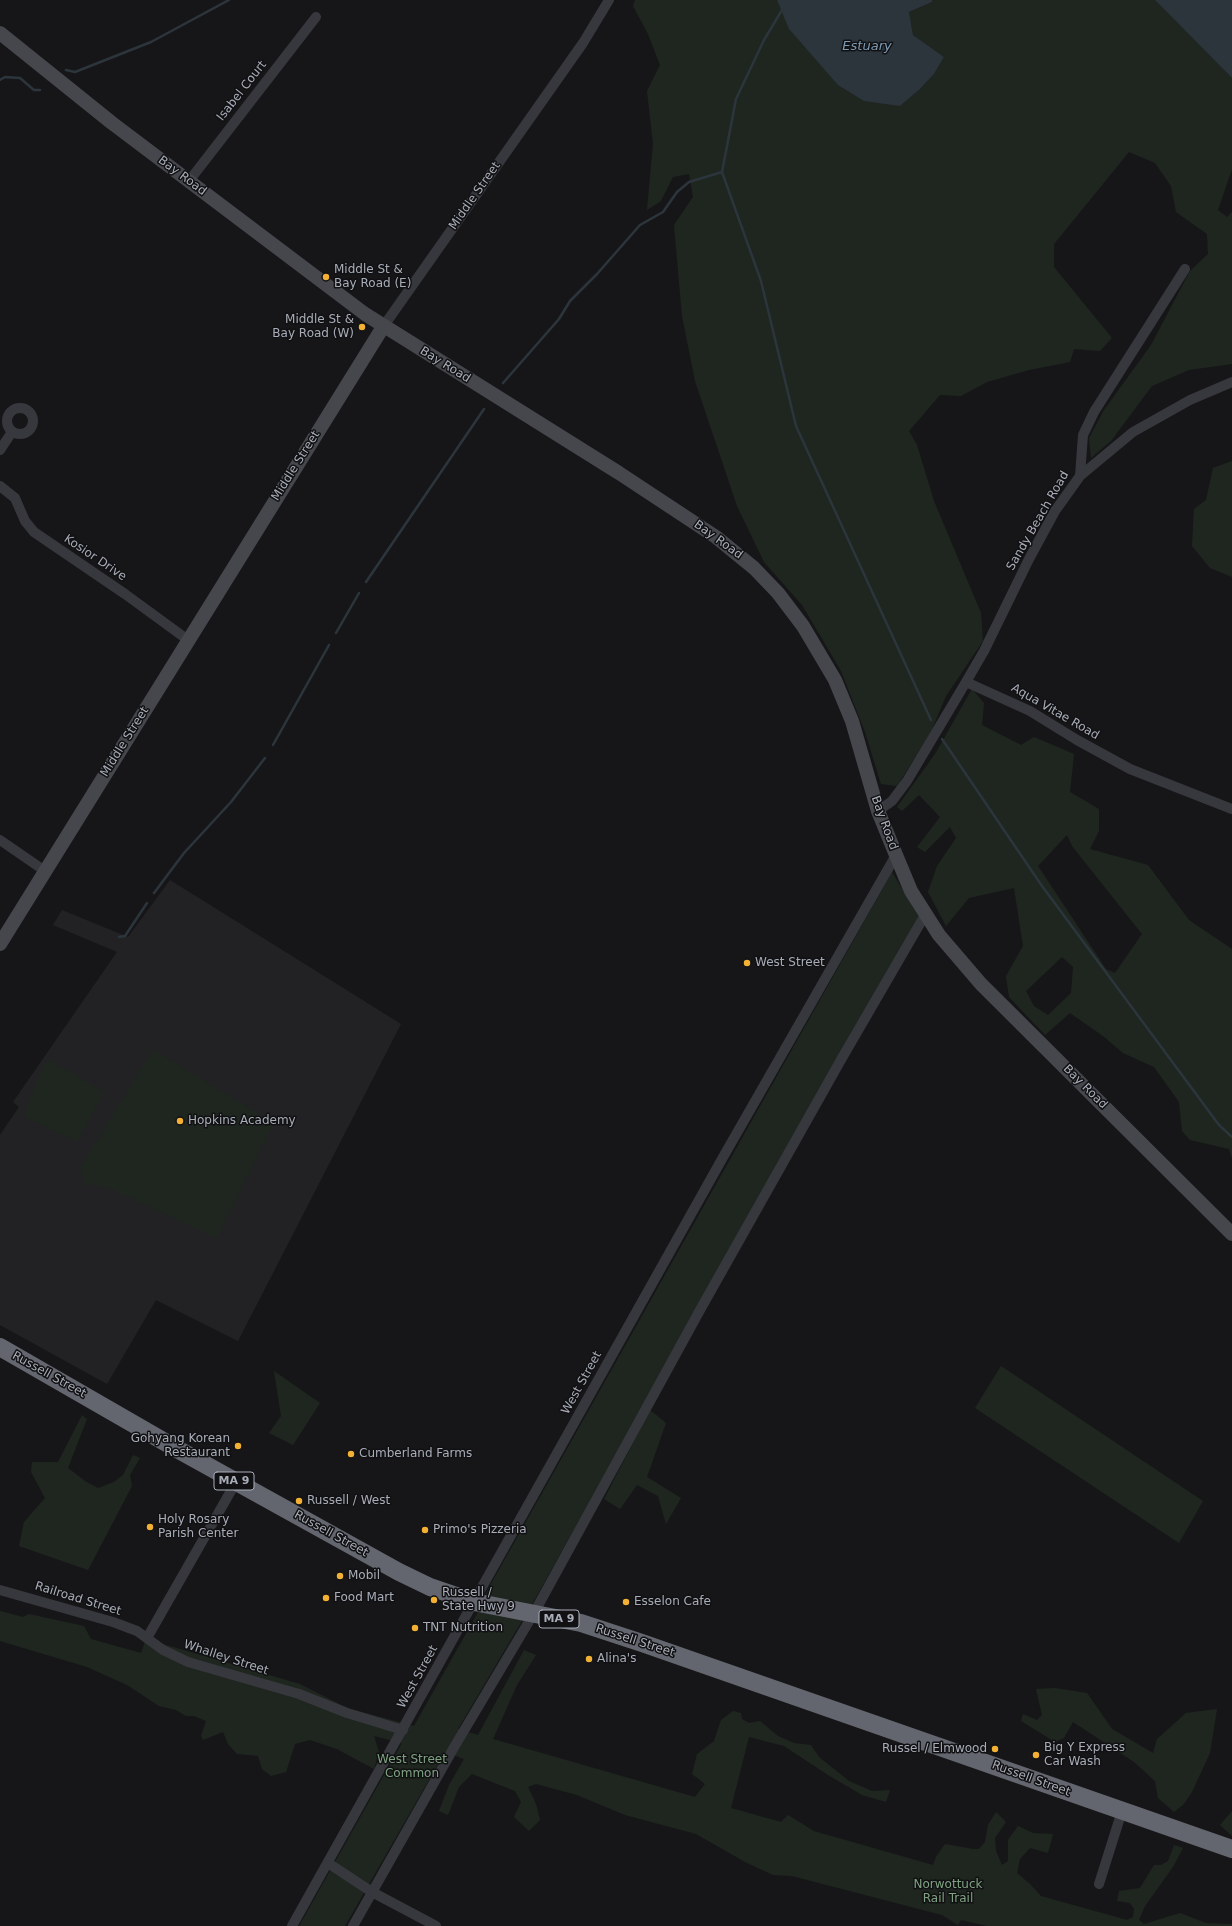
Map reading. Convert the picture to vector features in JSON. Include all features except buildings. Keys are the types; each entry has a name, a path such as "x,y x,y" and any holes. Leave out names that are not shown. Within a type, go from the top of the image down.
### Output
{"highway":[{"name":"Russell Street","path":"0,1347 236,1482 399,1572 430,1587 474,1602 534,1613 581,1624 649,1646 1232,1848"}],"main road":[{"name":"Bay Road","path":"0,33 112,123 383,327 632,481 716,537 754,568 778,593 803,626 835,680 852,721 878,811 911,891 926,915 957,958 981,984 1232,1234"},
{"name":"Middle Street","path":"0,944 383,327"}],"street":[{"name":"Middle Street","path":"383,327 583,42 609,0"},
{"name":"Isabel Court","path":"189,181 316,17"},
{"name":"Sandy Beach Road","path":"966,682 984,651 1029,559 1056,511 1080,476 1083,435 1092,418 1185,269"},
{"path":"1080,476 1133,432 1190,400 1232,382"},
{"path":"0,450 12,432"},
{"name":"Kosior Drive","path":"0,486 15,498 25,521 34,532 125,594 188,640"},
{"path":"878,811 892,801 907,780 966,682"},
{"name":"Aqua Vitae Road","path":"966,682 1030,711 1082,743 1130,769 1232,809"},
{"path":"0,840 45,872"},
{"name":"West Street","path":"292,1926 772,1072 896,855"},
{"path":"353,1926 453,1749 534,1613 697,1314 842,1058 926,915"},
{"path":"147,1638 236,1482"},
{"name":"Railroad Street","path":"0,1590 113,1622 137,1631 147,1638"},
{"name":"Whalley Street","path":"147,1638 163,1650 188,1662 299,1694 347,1713 403,1730"},
{"path":"1099,1884 1122,1811"},
{"path":"328,1863 372,1892 436,1926"}],"shaded area":[{"name":"Hopkins Academy","path":"170,880 401,1024 238,1341 156,1300 107,1384 0,1325 0,1135 19,1107 13,1102 117,952 53,925 62,910 128,937"}],"green space":[{"path":"635,0 777,0 791,31 805,47 900,106 919,90 934,74 944,57 913,35 909,12 932,2 932,0 1155,0 1232,78 1232,169 1218,210 1227,217 1232,212 1232,364 1189,370 1152,386 1111,441 1091,458 1089,438 1104,410 1151,345 1190,271 1208,254 1207,234 1176,212 1171,186 1155,163 1129,152 1054,244 1054,267 1112,338 1100,351 1074,349 1070,362 1029,370 987,382 961,396 940,395 909,431 917,445 934,501 981,613 983,641 946,696 930,734 897,786 881,784 865,732 841,671 802,605 764,562 737,506 695,381 682,316 674,225 693,197 689,174 673,177 661,201 647,210 653,144 647,91 660,65 648,34 633,6"},
{"path":"1232,461 1232,577 1210,568 1192,546 1194,509 1206,500 1213,468"},
{"path":"972,689 984,703 982,725 1021,745 1034,737 1074,754 1070,792 1099,809 1099,831 1090,849 1148,865 1189,920 1232,949 1232,1158 1229,1149 1190,1140 1182,1131 1179,1102 1154,1067 1123,1053 1103,1036 1070,1013 1045,1035 1009,997 1006,976 1023,946 1014,888 969,898 946,926 928,892 937,866 956,838 950,827 925,852 917,847 940,817 919,795 902,811 897,807 935,754","holes":["1067,835 1072,846 1142,934 1115,973 1106,969 1038,866","1062,957 1073,967 1071,993 1048,1015 1034,1006 1026,991"]},
{"path":"892,872 919,917 535,1599 458,1729 478,1735 524,1650 536,1655 517,1685 493,1739 695,1797 705,1784 692,1774 697,1754 714,1741 721,1720 733,1711 741,1713 742,1719 749,1723 760,1721 778,1736 794,1743 811,1745 819,1757 849,1781 872,1791 890,1790 886,1802 862,1795 784,1746 749,1737 731,1808 781,1822 788,1815 814,1831 933,1865 936,1857 945,1844 979,1849 985,1842 988,1825 996,1812 1006,1822 995,1838 996,1851 1002,1865 1008,1861 1008,1840 1018,1826 1033,1833 1053,1834 1048,1853 1030,1848 1020,1859 1017,1873 1041,1896 1127,1920 1133,1917 1134,1909 1130,1903 1117,1901 1119,1891 1140,1888 1154,1865 1161,1865 1168,1861 1174,1845 1183,1848 1173,1867 1145,1906 1139,1920 1144,1924 1180,1913 1206,1923 1232,1924 1232,1926 987,1926 961,1920 958,1925 942,1915 792,1876 773,1875 745,1862 696,1834 625,1815 577,1795 536,1784 528,1787 536,1804 540,1820 529,1831 514,1817 521,1802 515,1791 472,1774 459,1787 448,1815 439,1811 449,1785 464,1759 445,1752 345,1926 299,1926 402,1743 374,1736 379,1752 374,1769 337,1749 310,1740 295,1744 286,1772 271,1776 262,1769 258,1756 237,1754 228,1744 223,1732 203,1740 201,1736 206,1721 194,1716 186,1716 176,1710 159,1706 127,1685 87,1667 0,1641 0,1611 23,1617 29,1614 84,1626 91,1639 141,1653 146,1639 300,1684 347,1708 414,1726 477,1614 488,1589"},
{"path":"153,1050 274,1123 217,1238 109,1188 85,1184 80,1168"},
{"path":"47,1059 104,1092 77,1142 27,1118 24,1112"},
{"path":"1001,1366 1203,1501 1179,1543 975,1408"},
{"path":"274,1371 320,1403 293,1445 269,1433 281,1416"},
{"path":"650,1410 666,1423 647,1477 681,1498 666,1524 658,1496 637,1485 620,1509 604,1499"},
{"path":"82,1415 87,1419 68,1468 85,1481 98,1488 114,1482 123,1475 133,1455 140,1458 130,1475 132,1486 88,1570 19,1546 24,1522 45,1498 31,1472 32,1462 58,1462"},
{"path":"1055,1688 1087,1693 1112,1729 1153,1753 1157,1739 1186,1713 1217,1709 1210,1753 1192,1792 1183,1805 1174,1812 1158,1798 1155,1781 1134,1762 1073,1722 1064,1738 1055,1742 1021,1721 1023,1714 1037,1720 1042,1715 1036,1689"},
{"path":"1232,1811 1232,1836 1220,1825"}],"water":[{"name":"Estuary","path":"777,0 932,0 932,2 909,12 913,35 944,57 934,74 919,90 900,106 864,101 838,85 789,29"},
{"path":"1155,0 1232,0 1232,78"}],"waterway":[{"path":"66,70 75,72 151,42 229,0"},
{"path":"782,10 764,40 736,99 722,172 761,281 796,426 931,720"},
{"path":"0,80 5,77 20,78 34,90 40,90"},
{"path":"503,383 559,319 570,301 597,274 640,225 663,212 677,192 689,182 722,172"},
{"path":"366,582 484,409"},
{"path":"336,633 359,593"},
{"path":"273,745 329,645"},
{"path":"942,739 1042,886 1219,1125 1232,1137"},
{"path":"154,893 184,853 231,802 265,758"},
{"path":"119,937 125,936 147,903"}],"place":[{"name":"Middle St & Bay Road (E)","path":"326,277"},
{"name":"Middle St & Bay Road (W)","path":"362,327"},
{"name":"West Street","path":"747,963"},
{"name":"Hopkins Academy","path":"180,1121"},
{"name":"Gohyang Korean Restaurant","path":"238,1446"},
{"name":"Cumberland Farms","path":"351,1454"},
{"name":"Russell / West","path":"299,1501"},
{"name":"Holy Rosary Parish Center","path":"150,1527"},
{"name":"Primo's Pizzeria","path":"425,1530"},
{"name":"Mobil","path":"340,1576"},
{"name":"Food Mart","path":"326,1598"},
{"name":"Russell / State Hwy 9","path":"434,1600"},
{"name":"Esselon Cafe","path":"626,1602"},
{"name":"TNT Nutrition","path":"415,1628"},
{"name":"Alina's","path":"589,1659"},
{"name":"Russel / Elmwood","path":"995,1749"},
{"name":"Big Y Express Car Wash","path":"1036,1755"}],"park label":[{"name":"West Street Common","path":"412,1767"},
{"name":"Norwottuck Rail Trail","path":"948,1892"}]}
